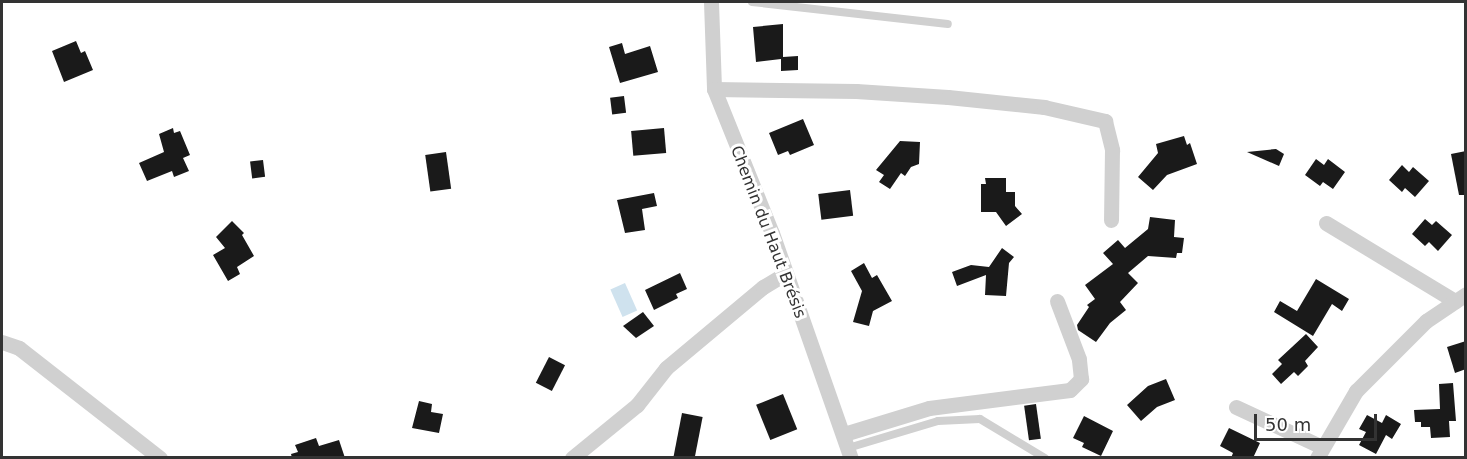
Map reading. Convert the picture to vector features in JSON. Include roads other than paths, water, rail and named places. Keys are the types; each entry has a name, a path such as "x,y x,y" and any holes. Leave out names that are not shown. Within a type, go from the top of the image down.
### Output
{"street":[{"name":"Chemin du Haut Brésis","path":"711,2 714,88 848,447"},
{"path":"714,88 856,91 948,97 1044,107 1105,122 1112,150 1112,220"},
{"path":"1236,407 1320,452 1356,391 1426,321 1460,297 1326,223"},
{"path":"572,458 637,405 666,368 763,286 785,274"},
{"path":"848,447 929,408 1070,390 1081,379 1079,359 1057,301"},
{"path":"2,342 19,348 160,458"}],"lane":[{"path":"752,2 948,24"},
{"path":"848,447 938,421 980,419 1045,458"}],"water":[{"path":"625,283 637,310 623,317 610,290"}]}
